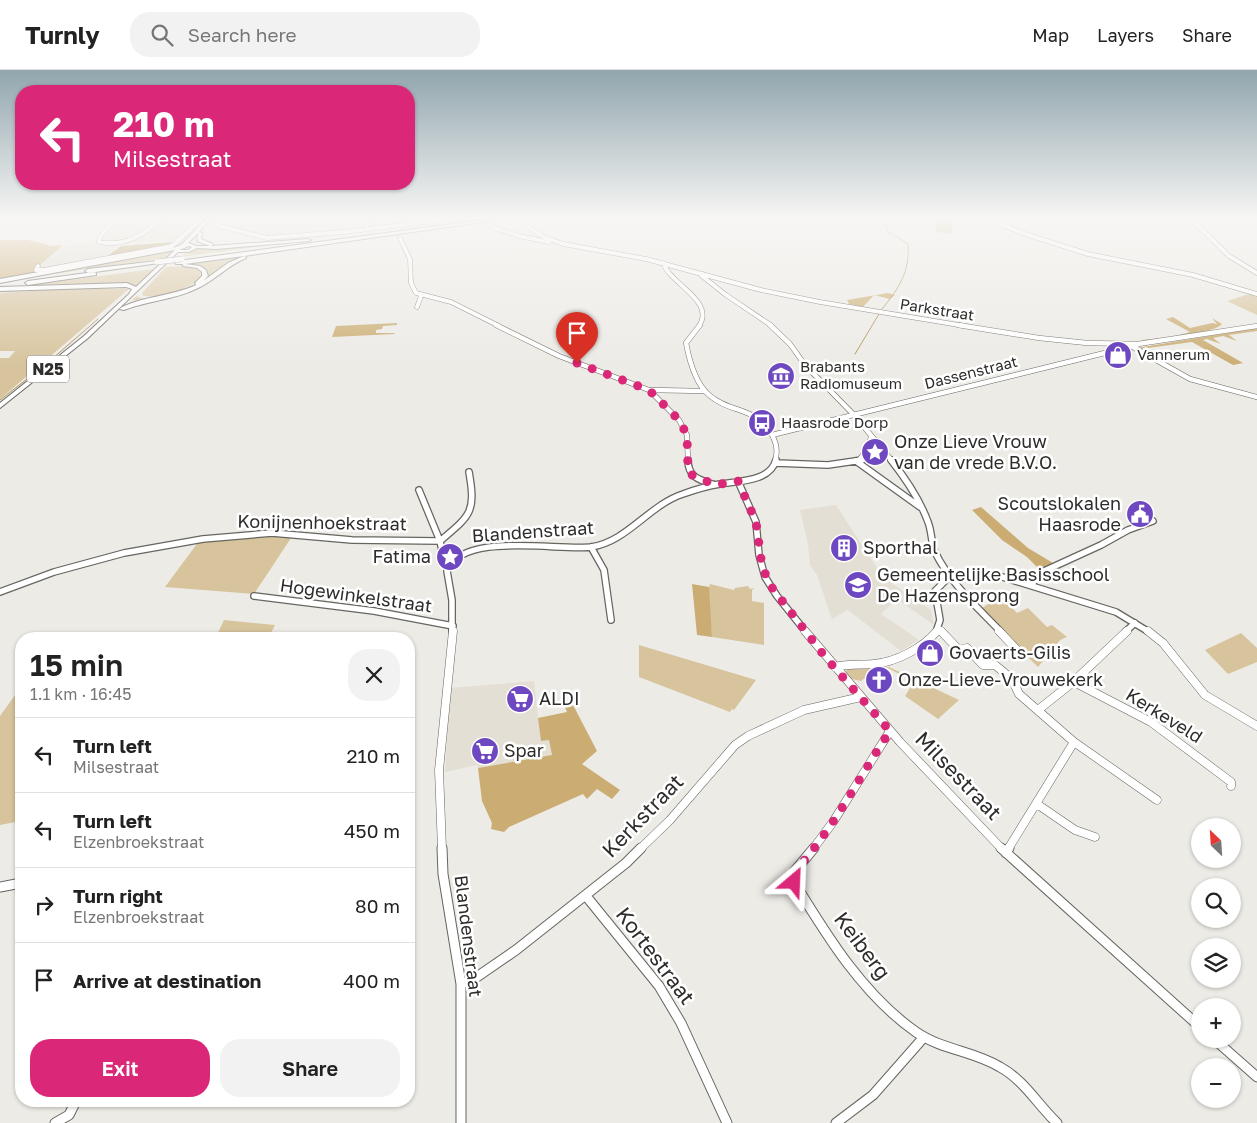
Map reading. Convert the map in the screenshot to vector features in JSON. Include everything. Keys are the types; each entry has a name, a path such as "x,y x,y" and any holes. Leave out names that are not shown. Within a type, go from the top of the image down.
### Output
{"highway":[{"path":"0,285 85,267"},
{"path":"0,285 132,267"},
{"name":"N25","path":"0,406 71,350 164,267"},
{"path":"139,291 142,297 149,298 180,292 194,285 204,276 204,271 198,267"},
{"path":"122,309 190,290 206,282 225,267"},
{"path":"0,285 127,285 135,288 129,298 143,302"},
{"name":"N25","path":"0,411 42,379 122,309 129,298"}],"street":[{"path":"37,267 36,270 59,267"},
{"path":"410,267 409,276 413,289 421,296 451,302 559,356 649,390 705,390"},
{"path":"664,267 667,274 690,293 702,310 702,321 688,336 686,345 705,390 718,401 757,416 772,434 777,451 776,463 814,466 887,456"},
{"name":"Parkstraat","path":"676,267 761,290 820,302 1038,338 1108,344 1117,347"},
{"path":"1154,267 1193,275 1257,294"},
{"path":"703,274 702,276 713,286 774,327 790,344 805,365 854,415 906,479 929,524 934,550 949,577 1017,650"},
{"path":"417,307 421,296"},
{"path":"1117,347 1257,326"},
{"path":"1134,345 1193,380 1257,397"},
{"name":"Dassenstraat","path":"772,434 854,415 1117,347 1123,349 1134,345"},
{"path":"649,390 679,420 687,435 688,470 690,474 715,485"},
{"path":"858,461 868,450 871,436"},
{"path":"858,461 921,508"},
{"name":"Blandenstraat","path":"461,1123 460,984 443,874 439,784 453,626 453,610 447,575 450,565 460,556 474,550 537,545 592,547 600,545 625,532 669,499 715,485 762,475 776,463"},
{"path":"440,541 460,524 471,506 473,496 469,472"},
{"name":"Milsestraat","path":"738,481 756,522 759,555 765,577 777,596 826,658 890,731 1006,853 1191,1019"},
{"path":"419,490 440,541 444,560 450,565"},
{"path":"1031,585 1042,572 1101,545 1128,530 1153,521"},
{"name":"Konijnenhoekstraat","path":"0,592 54,572 106,558 162,545 203,539 272,533 352,540 440,541"},
{"path":"592,547 604,570 611,620"},
{"path":"835,667 844,664 874,664 891,660 909,652 931,638 939,629 939,612 935,591 949,577 985,572 1101,606 1135,623 1171,651 1204,695 1257,726"},
{"name":"Hogewinkelstraat","path":"254,596 358,609 453,626"},
{"path":"1038,710 1074,682 1135,623"},
{"path":"939,629 959,650 967,648 983,665 995,665 1012,679 1019,694 1074,742 1157,800"},
{"name":"Kerkeveld","path":"1074,682 1151,722 1231,782 1231,786"},
{"name":"Kerkstraat","path":"460,984 471,981 516,950 626,863 670,820 735,745 748,736 804,710 861,697"},
{"name":"Keiberg","path":"890,731 838,816 814,851 794,872 793,876 800,891 846,963 899,1018 924,1037 941,1045 989,1061 1012,1074 1057,1123"},
{"path":"1006,853 1074,742"},
{"path":"1036,804 1074,830 1095,838"},
{"path":"0,887 15,884"},
{"name":"Kortestraat","path":"586,896 659,986 681,1023 727,1123"},
{"path":"836,1123 856,1111 880,1089 924,1037"},
{"path":"1224,1048 1257,1077"},
{"path":"55,1123 69,1115 73,1107"}],"shaded area":[{"path":"0,267 37,267 34,270 38,271 65,267 0,280"},
{"path":"38,267 55,267 39,270"},
{"path":"85,267 101,267 18,279"},
{"path":"166,267 190,267 201,271 200,279 195,283 172,293 148,296 142,295"},
{"path":"200,267 222,267 201,284 191,289 175,294 156,299 132,300 137,296 143,298 163,297 185,290 202,280 207,274 205,269"},
{"path":"154,269 135,286 93,284 8,288"},
{"path":"80,288 129,289 0,399 0,358 9,358 15,351 0,351 0,293"},
{"path":"888,293 895,295 890,299 875,295"},
{"path":"1249,294 1257,296 1257,315 1227,301"},
{"path":"874,295 863,307 849,304 847,300"},
{"path":"1173,317 1190,328 1212,323 1217,324 1212,318 1222,324 1209,331 1161,339 1142,340 1172,337 1190,332 1166,319"},
{"path":"397,323 397,325 383,326 382,329 376,330 376,333 395,334 332,337 336,326"},
{"path":"1257,328 1257,331 1229,335 1237,341 1223,336 1213,338 1221,344 1207,339 1203,340 1243,363 1233,365 1192,342 1137,348"},
{"name":"Gemeentelijke Basisschool De Hazensprong","path":"836,505 883,577 931,610 934,625 897,599 881,614 919,640 901,651 848,610 832,619 817,575 810,565 808,544 800,510"},
{"path":"981,507 1028,548 1053,563 1040,570 1027,557 1002,540 972,510"},
{"path":"266,536 291,538 254,594 165,587 199,541"},
{"path":"692,584 709,587 712,637 697,635"},
{"path":"710,584 734,590 735,588 748,586 750,589 755,588 752,590 752,601 764,603 764,645 712,637 708,591"},
{"path":"1001,596 1017,613 1028,608 1047,627 1052,625 1067,637 1060,640 1038,667 979,610"},
{"path":"224,620 275,625 272,632 218,632"},
{"path":"1241,633 1257,648 1257,662 1228,674 1205,650"},
{"path":"639,645 756,680 734,710 732,709 730,712 639,677"},
{"path":"886,667 959,700 938,719 905,696 914,682"},
{"path":"849,668 878,668 861,681 852,679 845,672"},
{"path":"534,681 541,741 549,740 552,756 478,768 477,765 445,772 450,688"},
{"path":"15,695 15,822 0,825 0,716"},
{"path":"571,701 597,751 582,764 620,790 612,799 597,789 587,799 583,794 509,827 504,832 491,829 492,823 482,801 478,768 552,755 549,740 541,741 538,718 567,712 564,705"}],"waterway":[{"path":"882,309 894,294 906,267"},
{"path":"855,354 879,314"},
{"path":"0,400 45,365 98,319"}],"place":[{"name":"Vannerum","path":"1118,355"},
{"name":"Brabants Radiomuseum","path":"781,376"},
{"name":"Haasrode Dorp","path":"762,423"},
{"name":"Onze Lieve Vrouw van de vrede B.V.O.","path":"875,452"},
{"name":"Scoutslokalen Haasrode","path":"1140,514"},
{"name":"Sporthal","path":"844,548"},
{"name":"Fatima","path":"450,557"},
{"name":"Gemeentelijke Basisschool De Hazensprong","path":"858,585"},
{"name":"Govaerts-Gilis","path":"930,653"},
{"name":"Onze-Lieve-Vrouwekerk","path":"879,680"},
{"name":"ALDI","path":"520,699"},
{"name":"Spar","path":"485,751"}],"route":[{"path":"577,363 649,390 679,420 687,435 688,470 695,478 715,485 738,481 756,522 759,555 765,577 777,596 826,658 890,731 838,816 814,851 794,872 794,882"}]}
